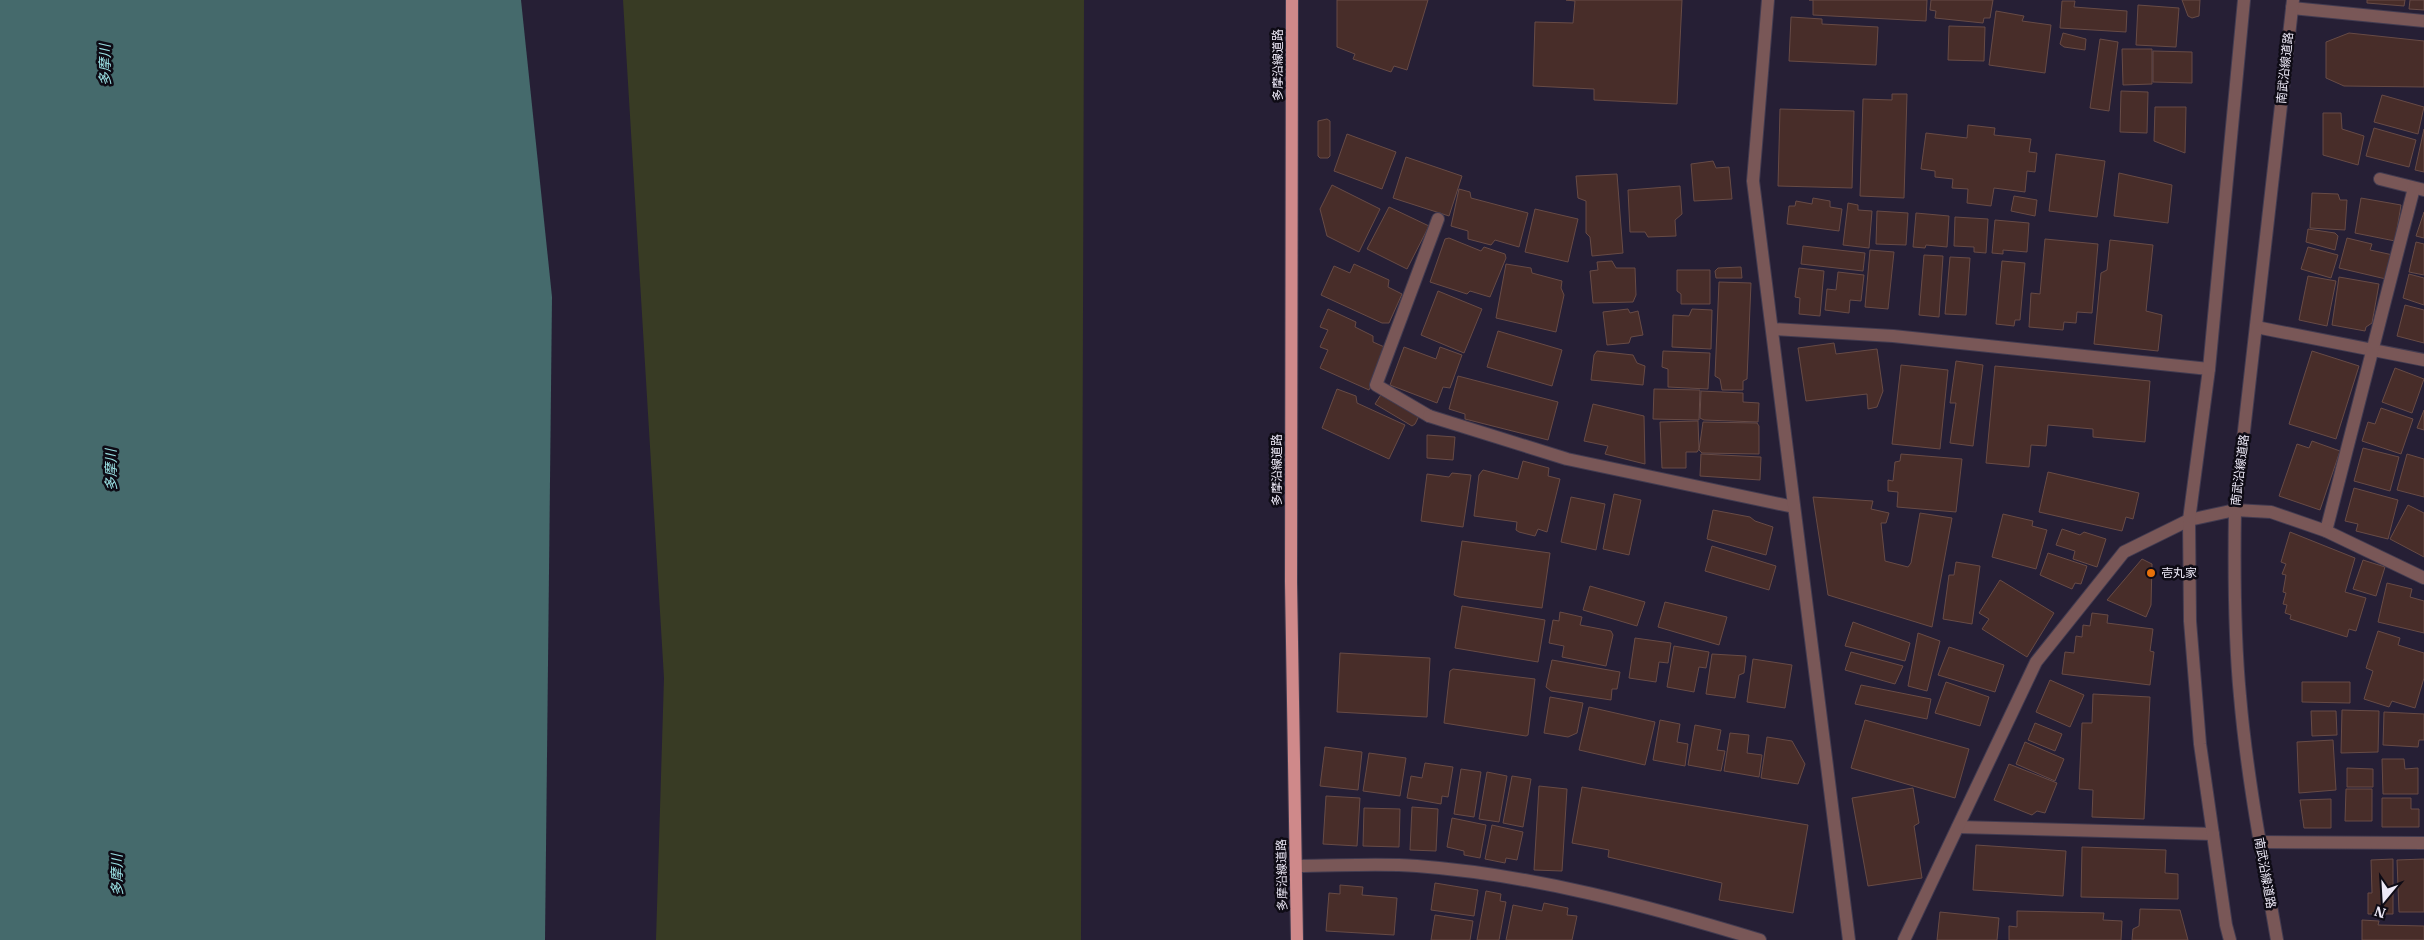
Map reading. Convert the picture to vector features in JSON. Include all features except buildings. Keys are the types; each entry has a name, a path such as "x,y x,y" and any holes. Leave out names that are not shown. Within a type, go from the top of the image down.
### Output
{"main road":[{"name":"多摩沿線道路","path":"1292,0 1291,582 1297,940"}],"street":[{"path":"1768,0 1753,181 1849,940"},
{"path":"2230,940 2212,834 2200,744 2190,621 2189,520 2209,369 2244,0"},
{"path":"2292,4 2424,21"},
{"name":"南武沿線道路","path":"2277,940 2260,842 2240,696 2234,591 2235,510 2292,4"},
{"path":"2326,531 2373,348 2419,189 2380,179"},
{"path":"1438,219 1376,385 1429,416 1567,459 1794,507"},
{"path":"2256,326 2373,348 2424,360"},
{"path":"1772,329 1893,336 2209,369"},
{"path":"1904,940 2036,662 2124,552 2189,520 2235,510 2271,512 2326,531 2424,578"},
{"path":"1958,827 2212,834"},
{"path":"2260,842 2424,843"},
{"path":"1296,866 1416,866 1518,878 1675,914 1760,940"}],"shaded area":[{"path":"623,0 1084,0 1081,940 656,940 664,678"}],"water":[{"name":"多摩川","path":"0,0 521,0 552,297 545,940 0,940"}],"place":[{"name":"壱丸家","path":"2151,573"}]}
